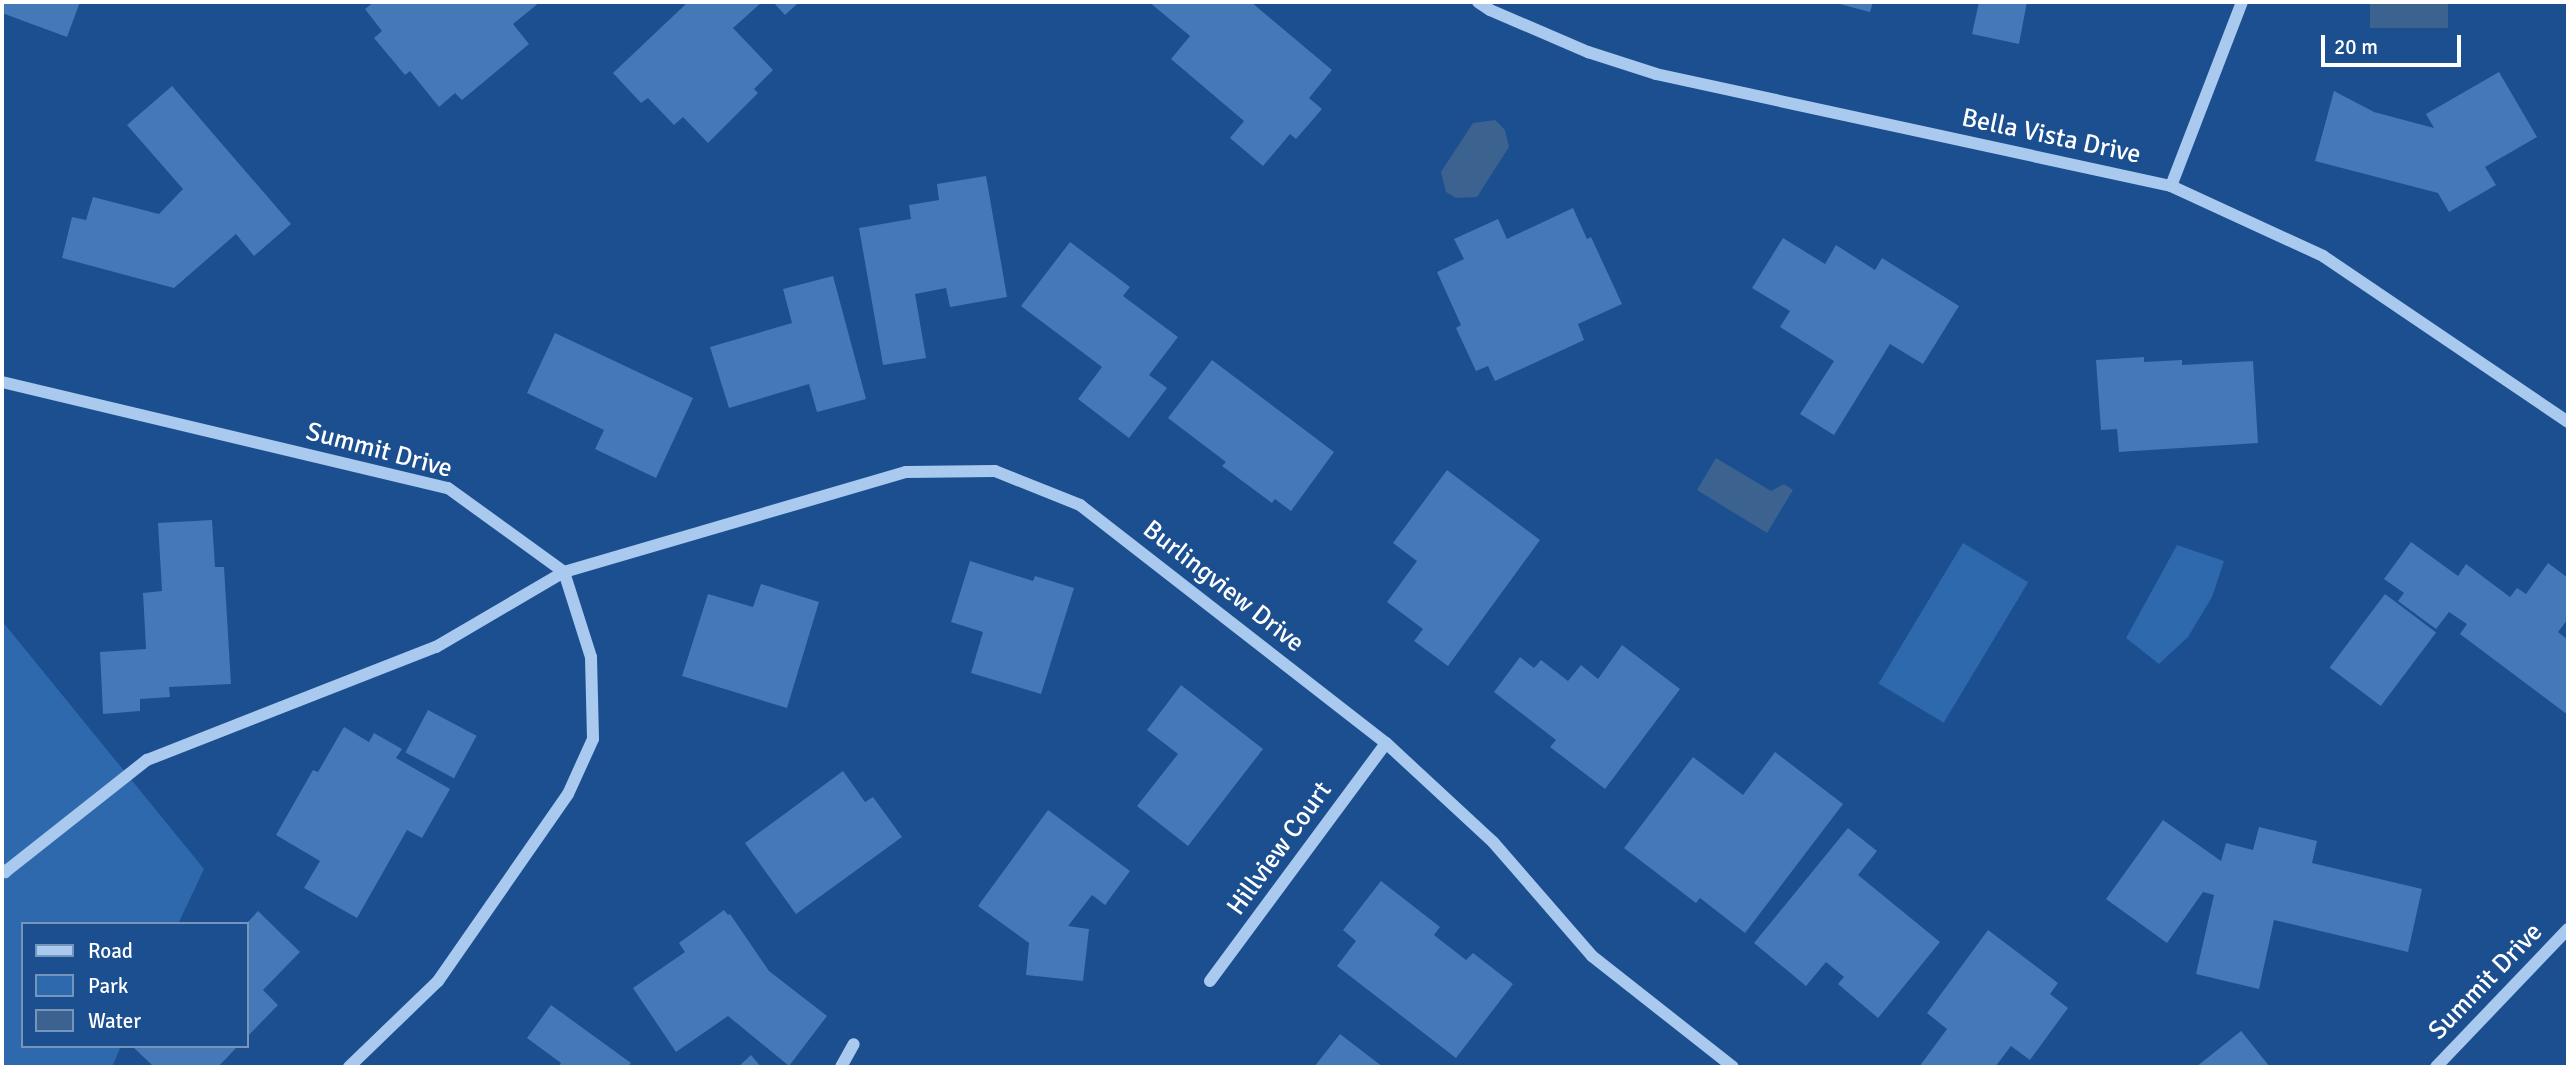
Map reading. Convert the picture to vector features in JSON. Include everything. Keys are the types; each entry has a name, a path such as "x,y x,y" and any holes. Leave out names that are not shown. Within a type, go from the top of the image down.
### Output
{"street":[{"name":"Bella Vista Drive","path":"1478,2 1490,10 1588,52 1656,74 2171,186 2323,257 2568,422"},
{"path":"2171,186 2242,2"},
{"name":"Summit Drive","path":"2,382 447,488 564,572"},
{"name":"Burlingview Drive","path":"2,870 5,872 147,760 436,647 564,572 906,472 995,471 1080,505 1386,743 1493,842 1592,956 1733,1067"},
{"path":"349,1067 438,981 568,794 593,739 591,657 564,572"},
{"name":"Hillview Court","path":"1210,981 1386,743"},
{"name":"Summit Drive","path":"2436,1067 2568,929"},
{"path":"841,1067 854,1044"}],"green space":[{"path":"1963,543 2028,582 1944,723 1879,684"},
{"path":"2177,545 2224,561 2212,597 2188,637 2159,664 2126,638"},
{"path":"2,621 204,869 179,922 21,922 21,1048 120,1048 112,1067 2,1067"}],"water":[{"path":"2370,2 2448,2 2448,28 2370,28"},
{"path":"1495,120 1505,130 1509,147 1477,197 1456,198 1446,192 1441,172 1473,123"},
{"path":"1716,458 1771,491 1784,484 1793,490 1767,533 1697,490"}],"building":[{"path":"2,2 80,2 67,37 2,13"},
{"path":"374,2 540,2 513,24 529,44 462,100 455,93 439,107 410,71 405,75 374,38 382,31 365,9"},
{"path":"688,2 762,2 733,28 773,70 754,89 758,93 708,143 683,117 674,125 648,98 641,103 613,73"},
{"path":"773,2 796,2 797,4 785,15"},
{"path":"1149,2 1251,2 1332,70 1309,98 1322,109 1296,139 1290,134 1263,166 1230,138 1244,121 1171,59 1190,36"},
{"path":"1832,2 1873,2 1870,12"},
{"path":"1979,2 2027,2 2019,44 1972,34"},
{"path":"2499,72 2537,137 2485,167 2496,185 2449,212 2438,193 2315,161 2334,91 2374,112 2434,128 2426,114"},
{"path":"172,86 291,224 254,256 236,234 174,288 62,258 72,217 86,220 93,197 159,214 183,189 127,125"},
{"path":"986,176 1007,297 950,307 946,288 915,294 926,358 883,365 859,228 911,219 909,205 939,200 937,184"},
{"path":"1573,208 1587,239 1591,237 1622,304 1578,324 1584,340 1495,381 1488,366 1476,371 1456,328 1461,325 1437,272 1464,259 1454,239 1498,219 1507,239"},
{"path":"1783,238 1825,264 1836,245 1875,270 1882,258 1959,306 1923,364 1890,344 1834,435 1800,414 1834,361 1780,327 1790,311 1752,288"},
{"path":"1070,242 1130,287 1123,296 1178,337 1149,375 1167,388 1129,438 1078,399 1102,367 1021,306"},
{"path":"833,276 866,399 817,412 809,384 729,408 710,347 792,323 783,289"},
{"path":"555,333 693,398 656,478 595,449 604,430 527,393"},
{"path":"2144,357 2144,362 2182,360 2182,365 2253,361 2258,443 2119,452 2117,429 2101,430 2096,360"},
{"path":"1212,360 1334,452 1291,511 1275,499 1272,503 1222,466 1226,462 1168,418"},
{"path":"1447,470 1540,540 1448,666 1414,641 1423,629 1387,602 1417,561 1393,543"},
{"path":"212,520 215,567 224,567 231,684 169,687 170,697 140,699 140,711 103,714 100,652 146,649 143,593 162,591 158,523"},
{"path":"2411,542 2458,576 2466,564 2510,597 2517,588 2526,594 2548,563 2568,578 2568,619 2558,632 2568,640 2568,715 2460,634 2467,624 2449,612 2436,629 2398,601 2404,593 2384,579"},
{"path":"970,561 1033,581 1035,576 1074,588 1041,694 971,673 983,632 951,622"},
{"path":"761,584 819,602 787,708 682,676 708,594 753,607"},
{"path":"2385,594 2436,633 2381,706 2330,667"},
{"path":"1622,645 1680,689 1605,789 1550,747 1556,740 1494,692 1520,657 1534,668 1541,660 1568,681 1581,665 1598,679"},
{"path":"1181,685 1263,749 1188,846 1137,806 1178,754 1147,730"},
{"path":"428,710 477,736 454,778 405,752"},
{"path":"344,727 369,742 374,733 402,749 396,758 450,789 422,838 407,830 357,918 304,888 320,861 276,835 313,770 318,772"},
{"path":"1775,752 1843,804 1745,933 1700,898 1696,903 1624,848 1693,757 1743,795"},
{"path":"843,771 865,802 873,797 902,837 796,914 745,843"},
{"path":"1048,810 1130,871 1105,905 1092,895 1068,926 1089,929 1083,981 1026,975 1029,943 978,906"},
{"path":"2163,820 2221,861 2226,843 2253,850 2259,827 2317,841 2312,863 2422,889 2408,952 2274,920 2259,989 2196,974 2214,895 2203,892 2167,943 2106,899"},
{"path":"1848,828 1877,851 1858,875 1940,942 1878,1018 1838,984 1844,977 1826,962 1806,986 1754,943"},
{"path":"1381,881 1440,927 1434,935 1466,960 1473,953 1513,984 1456,1058 1337,966 1356,941 1343,930"},
{"path":"724,910 730,914 769,971 827,1016 789,1066 728,1016 676,1052 633,988 685,952 679,943"},
{"path":"258,911 300,952 263,990 278,1005 248,1036 248,922"},
{"path":"1988,930 2058,983 2050,994 2068,1008 2030,1060 2011,1046 1995,1067 1919,1067 1947,1029 1927,1013"},
{"path":"551,1005 631,1063 628,1067 558,1067 561,1063 527,1038"},
{"path":"2241,1031 2270,1067 2196,1067"},
{"path":"1340,1034 1383,1067 1314,1067"},
{"path":"134,1048 236,1048 218,1067 154,1067"},
{"path":"751,1055 761,1067 738,1067"}]}
